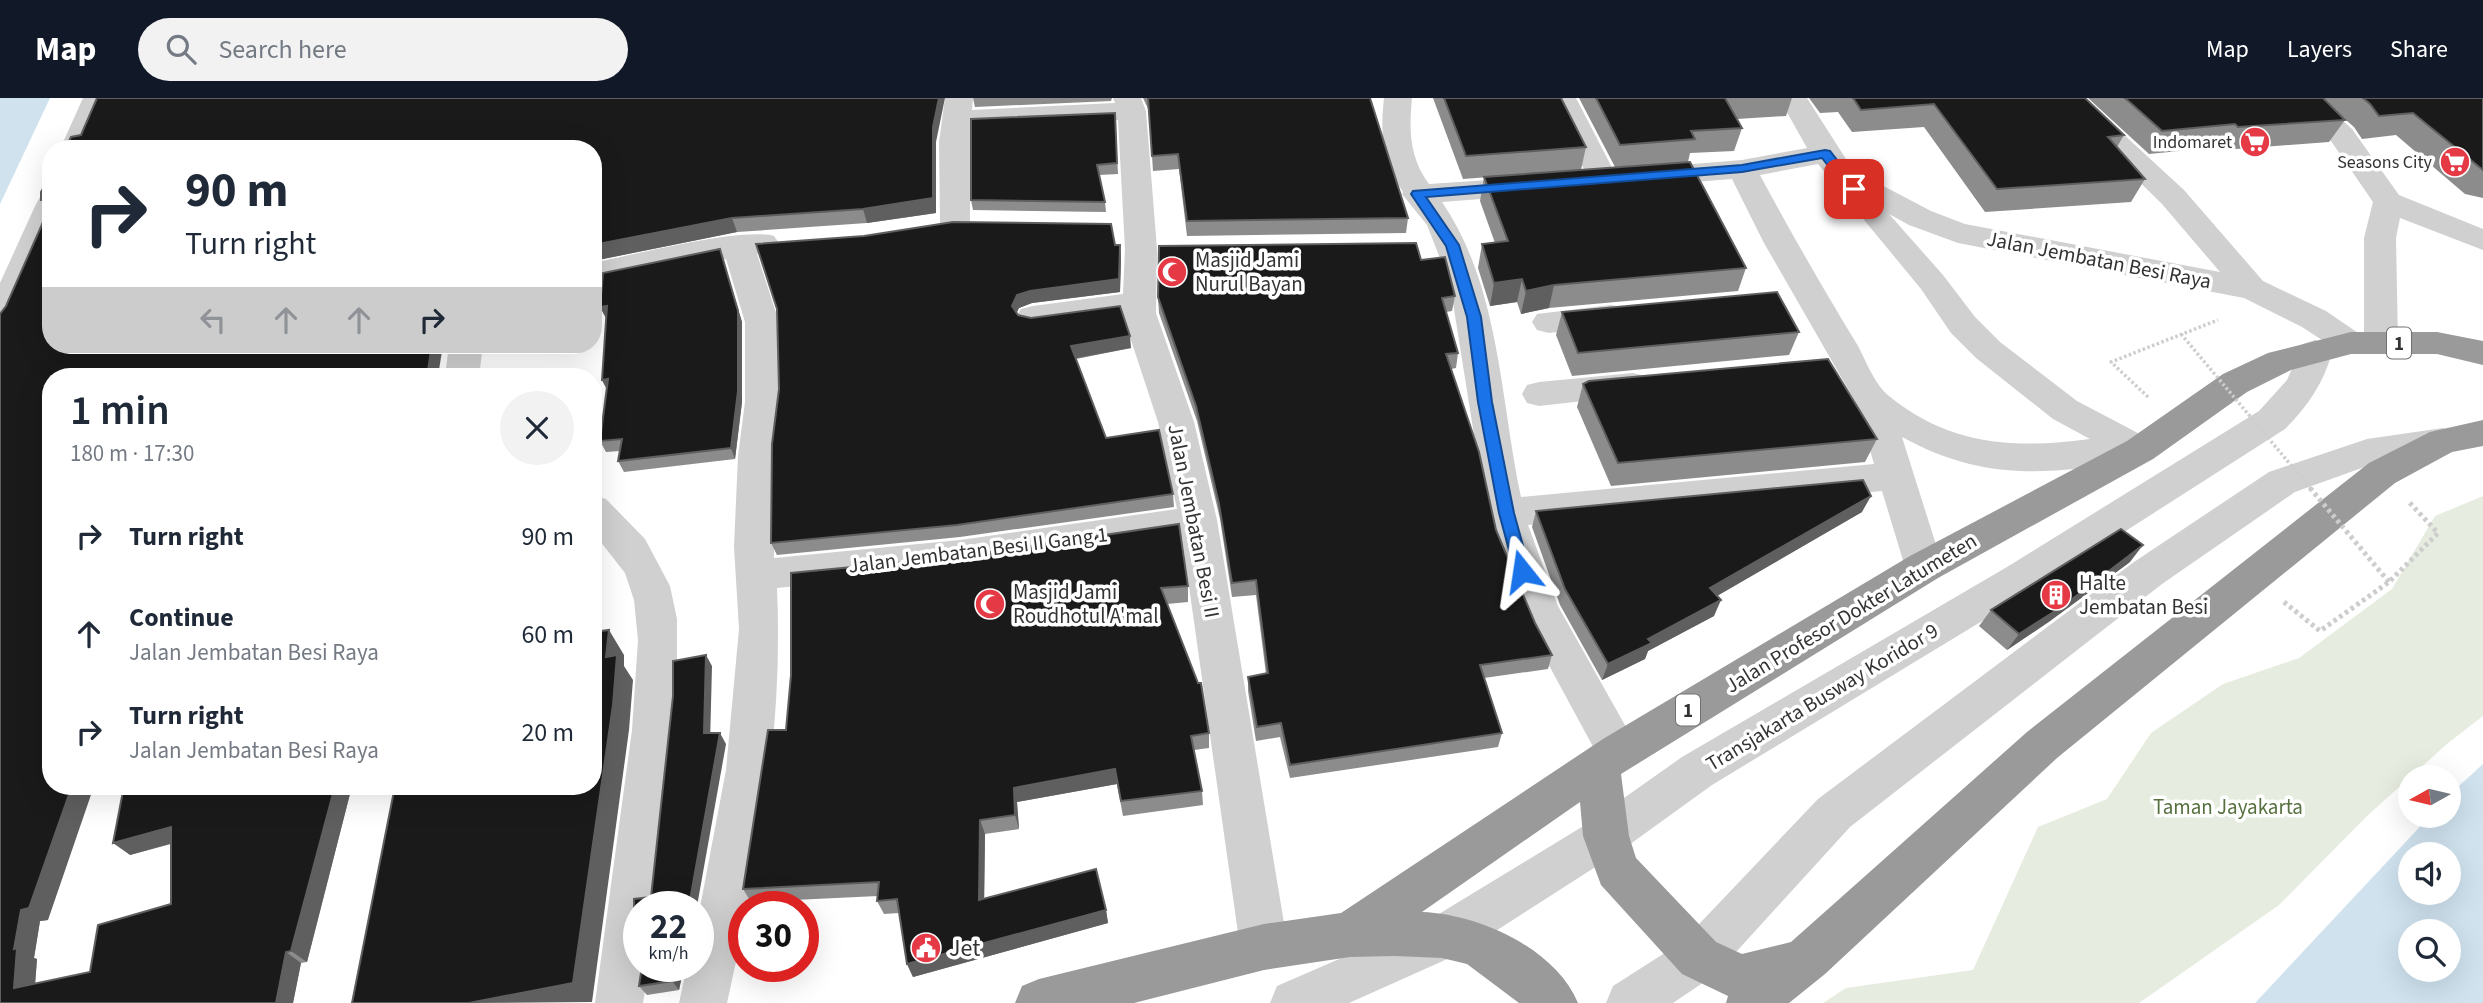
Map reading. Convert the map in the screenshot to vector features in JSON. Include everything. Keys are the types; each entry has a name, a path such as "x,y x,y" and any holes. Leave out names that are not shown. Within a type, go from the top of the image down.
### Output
{"highway":[{"name":"Jalan Profesor Dokter Latumeten","path":"1039,1003 1264,947 1350,934 1608,758 1924,567 2135,449 2235,383 2280,361 2349,346 2437,343 2483,353"},
{"path":"1750,1003 1808,958 2042,745 2382,473 2463,437"},
{"path":"1608,758 1606,836 1616,870 1699,958 1741,978 1808,958"},
{"path":"1350,934 1446,936 1473,943 1519,969 1554,1003"}],"street":[{"path":"79,140 97,98"},
{"path":"1398,98 1392,128 1396,149 1474,317 1485,402 1506,513 1522,571 1533,601 1608,758"},
{"path":"1562,98 1582,183"},
{"path":"1793,98 1862,202 1988,350 2065,410 2135,449"},
{"path":"2068,98 2173,197 2252,289"},
{"path":"2301,98 2342,135 2389,202 2483,240"},
{"path":"954,224 954,142 959,108 1130,105"},
{"name":"Jalan Jembatan Besi II","path":"1130,105 1142,237 1138,303 1147,343 1176,422 1198,520 1264,947"},
{"path":"1417,194 1742,169 1836,165"},
{"name":"Jalan Jembatan Besi Raya","path":"1836,165 1920,218 1958,233 2252,289 2314,318 2349,346"},
{"path":"1742,169 1798,300 1851,363 1874,403 1924,567"},
{"path":"2349,346 2389,202"},
{"path":"0,320 42,224"},
{"path":"602,272 738,245 790,242"},
{"path":"703,1003 732,872 748,770 759,629 757,575 752,547 763,402 762,322 738,245"},
{"path":"1033,317 1138,303"},
{"path":"1549,322 1646,313"},
{"name":"Transjakarta Busway Koridor 9","path":"1294,1003 1446,936 1606,836 1697,771 2021,578 2272,420 2295,398 2310,372 2349,346"},
{"path":"1810,368 1851,363"},
{"path":"1539,394 1661,382"},
{"path":"1874,403 1912,427 1961,448 2016,459 2135,449"},
{"path":"1630,1003 1699,958 1834,813 2148,573 2282,482 2367,452 2463,437"},
{"path":"1506,513 1895,476"},
{"name":"Jalan Jembatan Besi II Gang 1","path":"757,575 960,555 1198,520"},
{"path":"610,542 642,565 654,601 657,694 630,933 618,1003"}],"path":[{"path":"2176,423 2111,362 2224,317"},
{"path":"2181,334 2389,582"},
{"path":"2254,578 2320,631 2389,582 2438,533 2382,473"}],"green space":[{"name":"Taman Jayakarta","path":"2483,496 2483,716 2424,765 2398,765 2398,788 2279,905 2139,1003 1823,1003 1846,988 1973,970 2038,827 2107,799 2151,733 2223,684 2299,658 2392,589 2435,516"}],"water":[{"path":"0,98 50,98 0,204"},
{"path":"2483,764 2483,1003 2255,1003 2398,850 2398,905 2461,905 2461,842 2406,842 2419,828 2461,828 2461,784"}],"building":[{"path":"97,98 939,98 933,127 933,198 863,209 732,218 602,243 602,140 70,140 71,137 81,135"},
{"path":"1148,98 1370,98 1408,218 1187,221 1178,154 1152,156"},
{"path":"1444,98 1561,98 1586,147 1466,156"},
{"path":"1596,98 1725,98 1742,128 1691,131 1695,139 1620,145"},
{"path":"1853,98 2085,98 2124,135 2108,137 2145,179 1997,189 1934,104 1861,110"},
{"path":"2125,98 2323,98 2345,120 2238,127 2235,124 2162,131"},
{"path":"2363,98 2483,98 2483,170 2413,113 2379,116"},
{"path":"1115,113 1117,163 1097,165 1105,202 971,200 971,119"},
{"path":"1690,162 1746,268 1554,285 1526,291 1522,279 1494,283 1482,244 1508,241 1484,177"},
{"path":"953,222 1111,224 1115,245 1120,245 1119,279 1030,291 1017,295 1012,306 1018,315 1031,318 1120,306 1130,336 1071,346 1106,438 1159,430 1173,494 957,525 771,543 772,444 779,389 777,309 756,244 864,236"},
{"path":"42,224 42,354 431,354 428,368 42,368 42,795 69,795 29,908 21,910 14,949 17,948 14,988 90,972 98,925 171,904 171,827 113,843 122,795 333,795 291,951 286,952 276,1003 0,1003 0,314"},
{"path":"1416,243 1421,260 1445,257 1455,296 1442,298 1458,353 1446,354 1479,452 1496,530 1535,623 1552,655 1480,665 1502,733 1290,765 1281,723 1257,727 1248,677 1268,673 1256,580 1232,583 1219,504 1196,406 1158,297 1159,246"},
{"path":"720,249 738,311 738,391 731,448 618,461 622,439 602,441 608,379 602,380 607,306 602,307 603,273"},
{"path":"1777,292 1799,332 1578,353 1562,312"},
{"path":"1828,359 1877,439 1618,463 1583,384 1589,381"},
{"path":"1863,480 1871,496 1710,588 1721,600 1648,639 1652,643 1608,664 1565,589 1536,511"},
{"path":"1179,524 1188,586 1161,588 1198,683 1201,683 1209,733 1191,736 1202,791 1121,801 1115,769 1014,788 1015,815 980,820 979,900 1096,869 1106,910 907,964 897,899 877,901 879,882 743,889 768,730 786,730 791,675 791,573 956,557"},
{"name":"Halte Jembatan Besi","path":"2121,529 2143,545 2063,606 2019,634 1991,610"},
{"path":"609,630 606,657 617,655 602,781 602,631"},
{"path":"706,655 704,733 720,733 692,891 652,891 673,696 673,661"},
{"path":"393,795 600,795 573,983 469,1003 352,1003"},
{"path":"640,982 665,982 639,986"}],"place":[{"name":"Indomaret","path":"2255,142"},
{"name":"Seasons City","path":"2455,162"},
{"name":"Masjid Jami Nurul Bayan","path":"1172,272"},
{"name":"Halte Jembatan Besi","path":"2056,595"},
{"name":"Masjid Jami Roudhotul A'mal","path":"990,604"},
{"name":"Jet","path":"926,948"}],"route":[{"path":"1522,571 1506,513 1485,402 1474,317 1453,245 1417,194 1742,169 1825,154 1854,189"}]}
